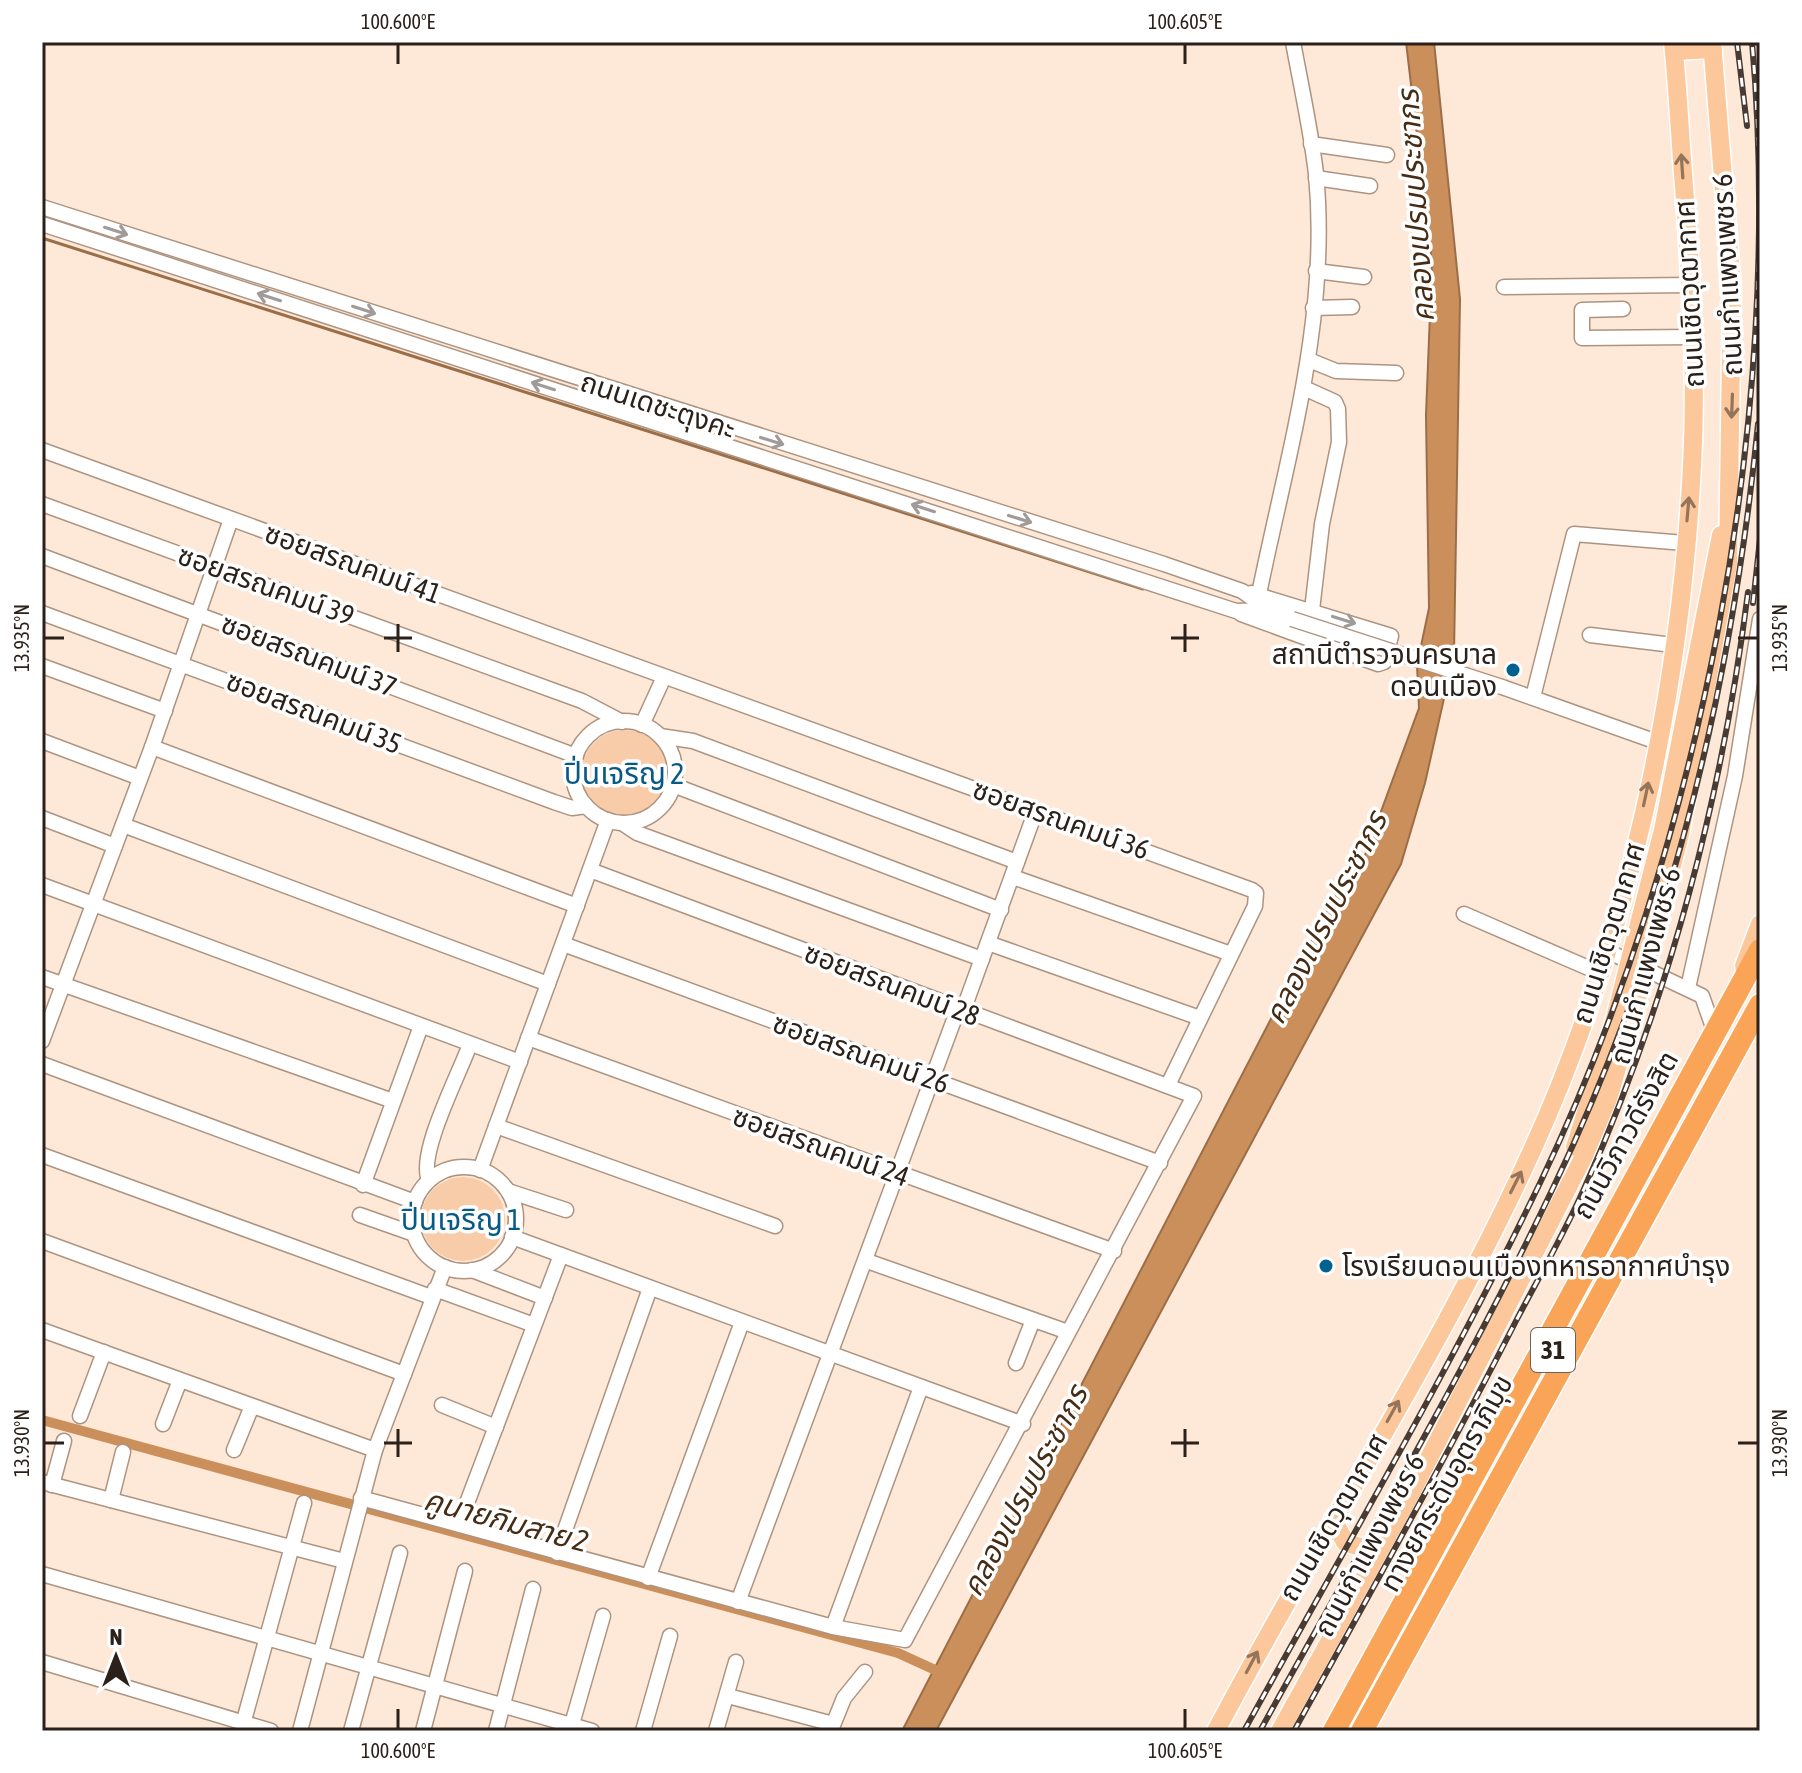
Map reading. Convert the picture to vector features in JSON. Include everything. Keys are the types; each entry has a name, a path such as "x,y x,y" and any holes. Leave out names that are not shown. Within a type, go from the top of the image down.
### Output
{"highway":[{"name":"ถนนวิภาวดีรังสิต","path":"1334,1731 1759,956"},
{"name":"ทางยกระดับอุตราภิมุข","path":"1345,1731 1759,956"},
{"name":"ทางยกระดับอุตราภิมุข","path":"1362,1731 1760,1005"},
{"name":"31","path":"1377,1731 1760,1035"}],"main road":[{"name":"ถนนเชิดวุฒากาศ","path":"1216,1731 1447,1317 1533,1149 1607,951 1657,742 1673,645 1692,469 1692,285 1674,46 1712,46"},
{"name":"ถนนกำแพงเพชร 6","path":"1269,1731 1368,1550 1579,1139 1680,834 1728,564 1732,288 1712,46"},
{"name":"ถนนวิภาวดีรังสิต","path":"1736,993 1760,924"},
{"name":"ถนนกำแพงเพชร 6","path":"1280,1731 1408,1499 1583,1158 1608,1099 1639,964"},
{"path":"1333,1519 1345,1542 1368,1550"}],"street":[{"path":"1259,594 1309,360 1316,271 1316,178 1293,42"},
{"path":"1311,144 1387,155"},
{"path":"1316,178 1370,186"},
{"name":"ถนนเดชะตุงคะ","path":"42,207 1242,591 1269,610 1292,619 1533,697 1657,742"},
{"name":"ถนนเดชะตุงคะ","path":"42,224 1236,611 1269,610"},
{"path":"1316,271 1364,277"},
{"path":"237,287 243,272"},
{"path":"1504,287 1692,285"},
{"path":"1313,308 1352,307"},
{"path":"1623,309 1582,310 1582,338 1693,337"},
{"path":"1309,360 1336,371 1396,373"},
{"path":"1304,388 1335,402 1338,409 1339,442 1322,524 1312,610"},
{"path":"642,418 647,402"},
{"name":"ซอยสรณคมน์ 41","path":"42,450 664,677"},
{"name":"ซอยสรณคมน์ 39","path":"42,504 582,701 622,722"},
{"path":"42,1041 183,663 231,519"},
{"path":"1533,697 1574,534 1685,543"},
{"name":"ซอยสรณคมน์ 37","path":"42,556 576,756"},
{"path":"1236,611 1378,664 1384,662 1391,636 1242,591"},
{"name":"ซอยสรณคมน์ 35","path":"42,613 554,802 572,808 586,806"},
{"path":"1715,1033 1697,993 1760,619"},
{"path":"1590,635 1673,645"},
{"path":"42,666 165,711"},
{"path":"642,725 664,677"},
{"name":"ซอยสรณคมน์ 36","path":"664,677 1252,890 1257,900 1168,1085"},
{"path":"982,959 637,833 615,822 586,806 574,782 576,756 593,732 622,722 642,725 660,736 693,741 1231,954"},
{"path":"615,822 639,821 655,813 667,800 673,785 673,759 660,736"},
{"path":"42,741 140,778"},
{"path":"152,747 577,906"},
{"path":"673,785 1001,910"},
{"path":"738,1602 933,1079 1001,910 1036,810"},
{"path":"42,818 115,846"},
{"path":"480,1170 590,870 615,822"},
{"path":"123,825 548,984"},
{"name":"ซอยสรณคมน์ 28","path":"590,870 1194,1096 1160,1163"},
{"path":"42,885 520,1062"},
{"path":"1464,914 1600,973"},
{"path":"988,943 1200,1018"},
{"name":"ซอยสรณคมน์ 26","path":"563,944 1160,1163"},
{"name":"ถนนกำแพงเพชร 6","path":"1607,951 1639,964"},
{"path":"1639,964 1697,993 1736,993"},
{"path":"42,977 393,1101"},
{"path":"363,1185 421,1026"},
{"name":"ซอยสรณคมน์ 24","path":"528,1038 1114,1251"},
{"path":"429,1180 425,1172 429,1148 470,1044"},
{"path":"42,1064 415,1202"},
{"path":"496,1126 775,1226"},
{"path":"42,1155 433,1293 534,1325"},
{"path":"358,1504 459,1524 833,1627 905,1640 1160,1163"},
{"path":"472,1270 496,1259 512,1237 516,1222 508,1191 496,1178 480,1170 453,1168 429,1180 415,1202 414,1234 431,1260 445,1267 472,1270 545,1298"},
{"path":"508,1191 566,1210"},
{"path":"360,1215 414,1234"},
{"path":"512,1237 1023,1424"},
{"path":"42,1241 404,1374"},
{"path":"459,1524 561,1255"},
{"path":"867,1261 1068,1332"},
{"path":"300,1731 358,1504 375,1450 445,1267"},
{"path":"557,1553 650,1288"},
{"path":"1016,1363 1033,1320"},
{"path":"648,1578 742,1322"},
{"path":"42,1330 375,1450"},
{"path":"80,1416 104,1352"},
{"path":"163,1424 180,1380"},
{"path":"833,1627 921,1387"},
{"path":"442,1405 496,1427"},
{"path":"234,1450 252,1406"},
{"path":"64,1441 47,1484 344,1561"},
{"path":"111,1500 123,1452"},
{"path":"243,1724 304,1503"},
{"path":"351,1731 400,1553"},
{"path":"423,1731 465,1571"},
{"path":"42,1574 503,1704 570,1728 592,1731"},
{"path":"496,1731 533,1589"},
{"path":"570,1728 603,1616"},
{"path":"643,1731 670,1636"},
{"path":"42,1662 271,1731"},
{"path":"716,1731 736,1662"},
{"path":"728,1696 832,1727 844,1698 865,1672"}],"shaded area":[{"path":"625,730 642,734 656,743 665,757 669,774 665,791 656,805 642,814 625,818 608,814 594,805 585,791 581,774 585,757 594,743 608,734"},
{"path":"463,1177 479,1180 493,1189 502,1203 505,1219 502,1235 493,1249 479,1258 463,1261 447,1258 433,1249 424,1235 421,1219 424,1203 433,1189 447,1180"}],"water":[{"name":"คลองเปรมประชากร","path":"1406,42 1434,42 1460,299 1454,654 1425,783 1401,864 936,1731 902,1731 1332,901 1365,855 1419,708 1417,665 1429,608 1426,415 1432,263"}],"waterway":[{"path":"42,238 1143,589"},
{"name":"คูนายกิมสาย 2","path":"42,1420 898,1653 944,1674"}],"railway":[{"path":"1737,42 1747,126"},
{"path":"1244,1731 1506,1253 1597,1053 1646,915 1687,772 1719,626 1742,478 1755,330 1759,184 1752,42"},
{"path":"1260,1731 1448,1394 1519,1257 1594,1097 1630,1005 1662,911 1712,718 1731,621 1758,424"},
{"path":"1753,603 1760,539"},
{"path":"1294,1731 1560,1239 1614,1117 1642,1045 1688,897 1723,746 1748,592"}],"place":[{"name":"สถานีตำรวจนครบาล ดอนเมือง","path":"1513,670"},
{"name":"โรงเรียนดอนเมืองทหารอากาศบำรุง","path":"1326,1266"}],"district":[{"name":"ปิ่นเจริญ 2","path":"624,774"},
{"name":"ปิ่นเจริญ 1","path":"461,1220"}]}
